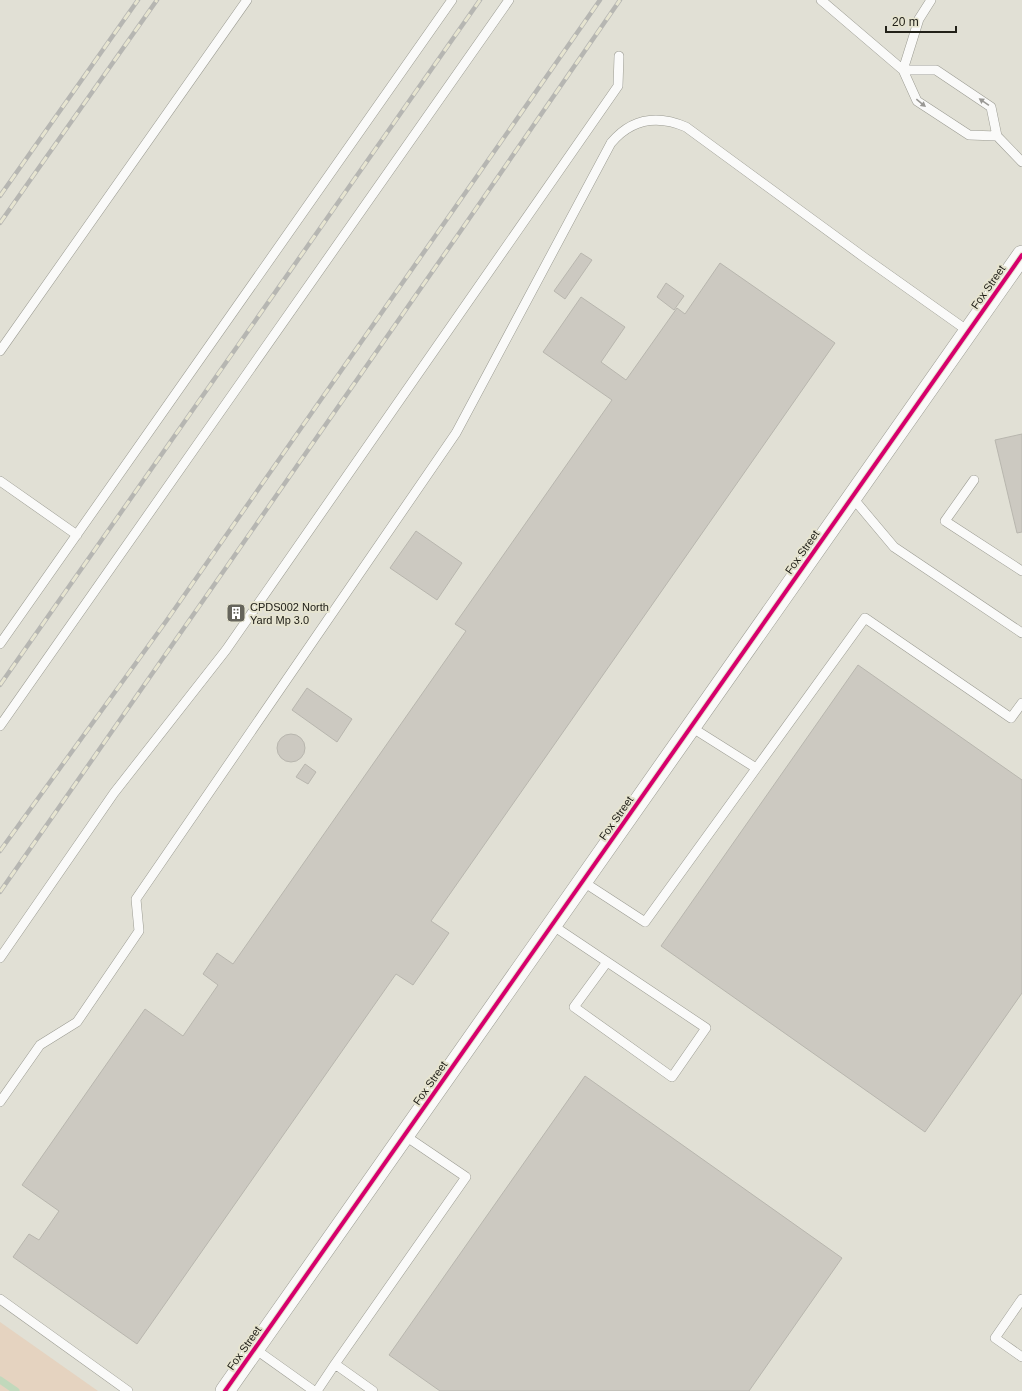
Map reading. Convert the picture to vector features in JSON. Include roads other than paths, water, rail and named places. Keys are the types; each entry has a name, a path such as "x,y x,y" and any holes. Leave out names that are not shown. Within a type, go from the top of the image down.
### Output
{"street":[{"name":"Fox Street","path":"225,1391 1022,255"}],"lane":[{"path":"0,351 247,0"},
{"path":"0,644 452,0"},
{"path":"0,726 509,0"},
{"path":"821,0 903,70 917,101 969,135 998,136"},
{"path":"903,70 919,20 931,0"},
{"path":"0,958 114,794 226,650 618,86 619,56"},
{"path":"903,70 936,70 991,107 998,136 1022,162"},
{"path":"0,1102 40,1045 77,1022 139,931 136,899 456,433 611,143 625,129 634,124 654,120 671,121 686,127 968,331"},
{"path":"974,480 945,521 1022,571"},
{"path":"0,481 77,535"},
{"path":"852,497 894,547 1022,633"},
{"path":"582,882 645,922 864,618 1011,718 1022,703"},
{"path":"691,727 756,768"},
{"path":"552,925 706,1028 672,1077 574,1007 607,962"},
{"path":"317,1391 466,1177 404,1135"},
{"path":"1022,1298 995,1338 1022,1357"},
{"path":"0,1300 128,1391"},
{"path":"254,1349 314,1391"},
{"path":"335,1364 373,1391"}],"waterway":[{"path":"0,1380 16,1391"}],"railway":[{"path":"0,196 138,0"},
{"path":"0,223 157,0"},
{"path":"0,685 480,0"},
{"path":"0,851 167,620 600,0"},
{"path":"0,892 620,0"}],"place":[{"name":"CPDS002 North Yard Mp 3.0","path":"236,613"}]}
